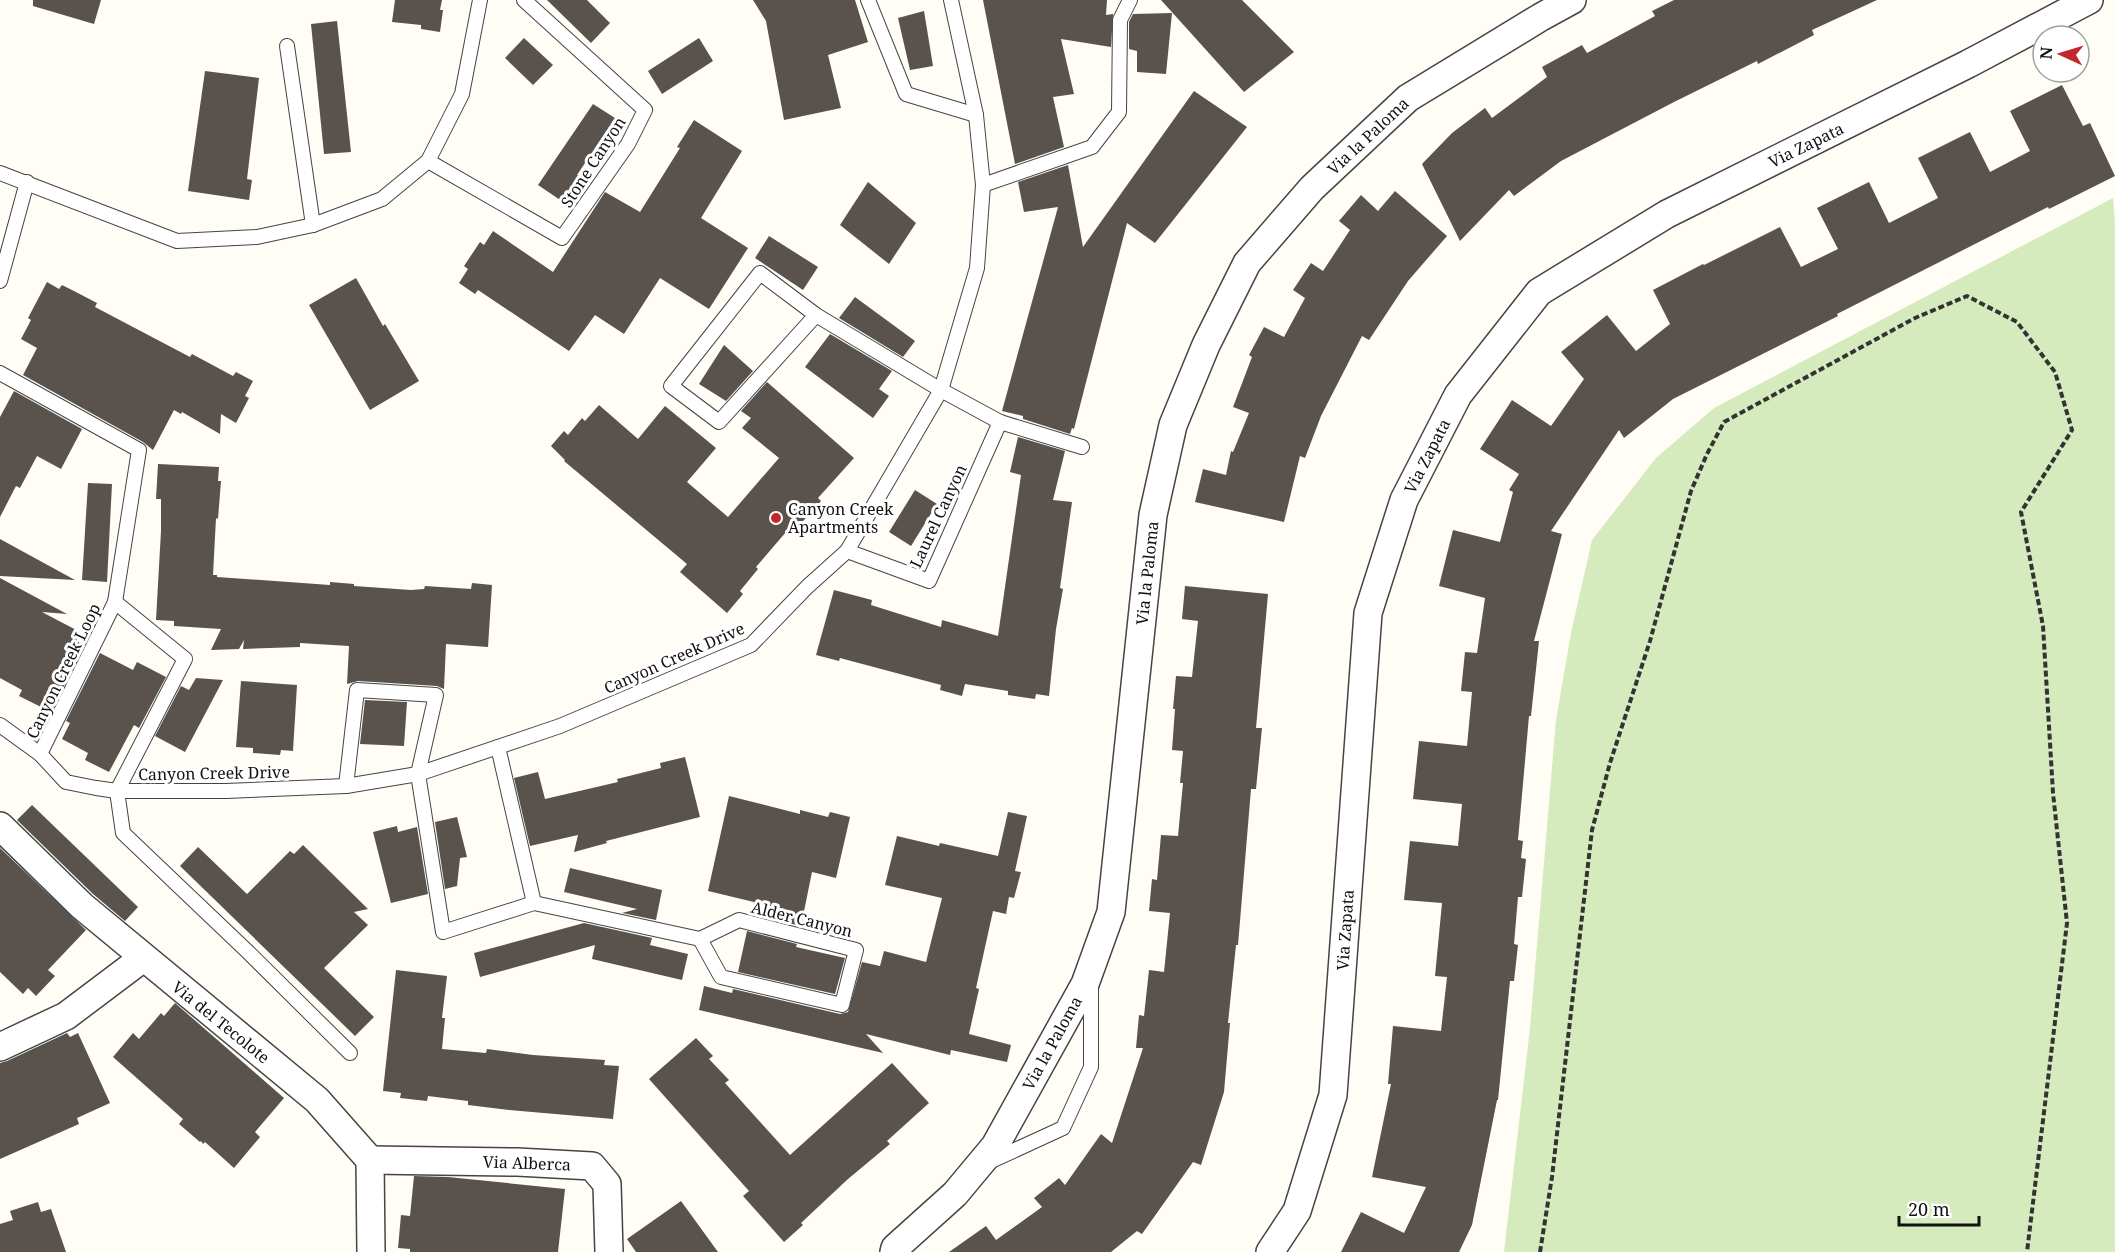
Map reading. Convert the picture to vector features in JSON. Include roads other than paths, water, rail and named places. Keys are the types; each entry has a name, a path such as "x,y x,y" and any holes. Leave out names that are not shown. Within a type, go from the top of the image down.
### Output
{"street":[{"name":"Via la Paloma","path":"894,1252 895,1248 955,1194 995,1146 1085,984 1111,912 1153,515 1173,425 1206,345 1247,263 1312,188 1408,98 1572,0"},
{"name":"Via Zapata","path":"1270,1252 1297,1210 1333,1095 1368,613 1404,500 1458,395 1539,292 1667,214 1968,64 2089,0"},
{"name":"Via del Tecolote","path":"0,826 82,906 317,1100 370,1160"},
{"path":"0,1047 66,1016 143,958"},
{"path":"370,1160 371,1252"},
{"name":"Via Alberca","path":"370,1160 517,1162 592,1166 607,1184 609,1252"}],"lane":[{"path":"0,173 177,241 257,237 313,225 382,199 428,161 462,94 480,0"},
{"name":"Stone Canyon","path":"428,161 562,238 628,144 645,110 524,0"},
{"path":"868,0 906,94 976,115"},
{"name":"Canyon Creek Drive","path":"0,725 40,754 66,782 117,791 346,786 418,774 560,726 751,645 807,587 847,551 941,390 977,268 983,185 976,115 951,0"},
{"path":"983,185 1092,147 1119,112 1120,20 1130,0"},
{"path":"287,46 313,225"},
{"path":"0,281 27,182"},
{"path":"816,315 719,422 671,386 760,273 816,315 941,390 1000,422 1082,447"},
{"name":"Canyon Creek Loop","path":"0,373 139,450 115,602 40,754"},
{"name":"Laurel Canyon","path":"847,551 929,580 1000,422"},
{"name":"Canyon Creek Loop","path":"115,602 185,659 117,791"},
{"path":"346,786 357,690 436,695 418,774 443,932 534,903 700,939"},
{"path":"498,747 534,903"},
{"path":"117,791 123,833 350,1053"},
{"name":"Alder Canyon","path":"739,920 856,950 842,1005 721,976 700,939 739,920"},
{"path":"976,1168 1063,1128 1091,1067 1091,968"}],"place":[{"name":"Canyon Creek Apartments","path":"776,518"}]}
